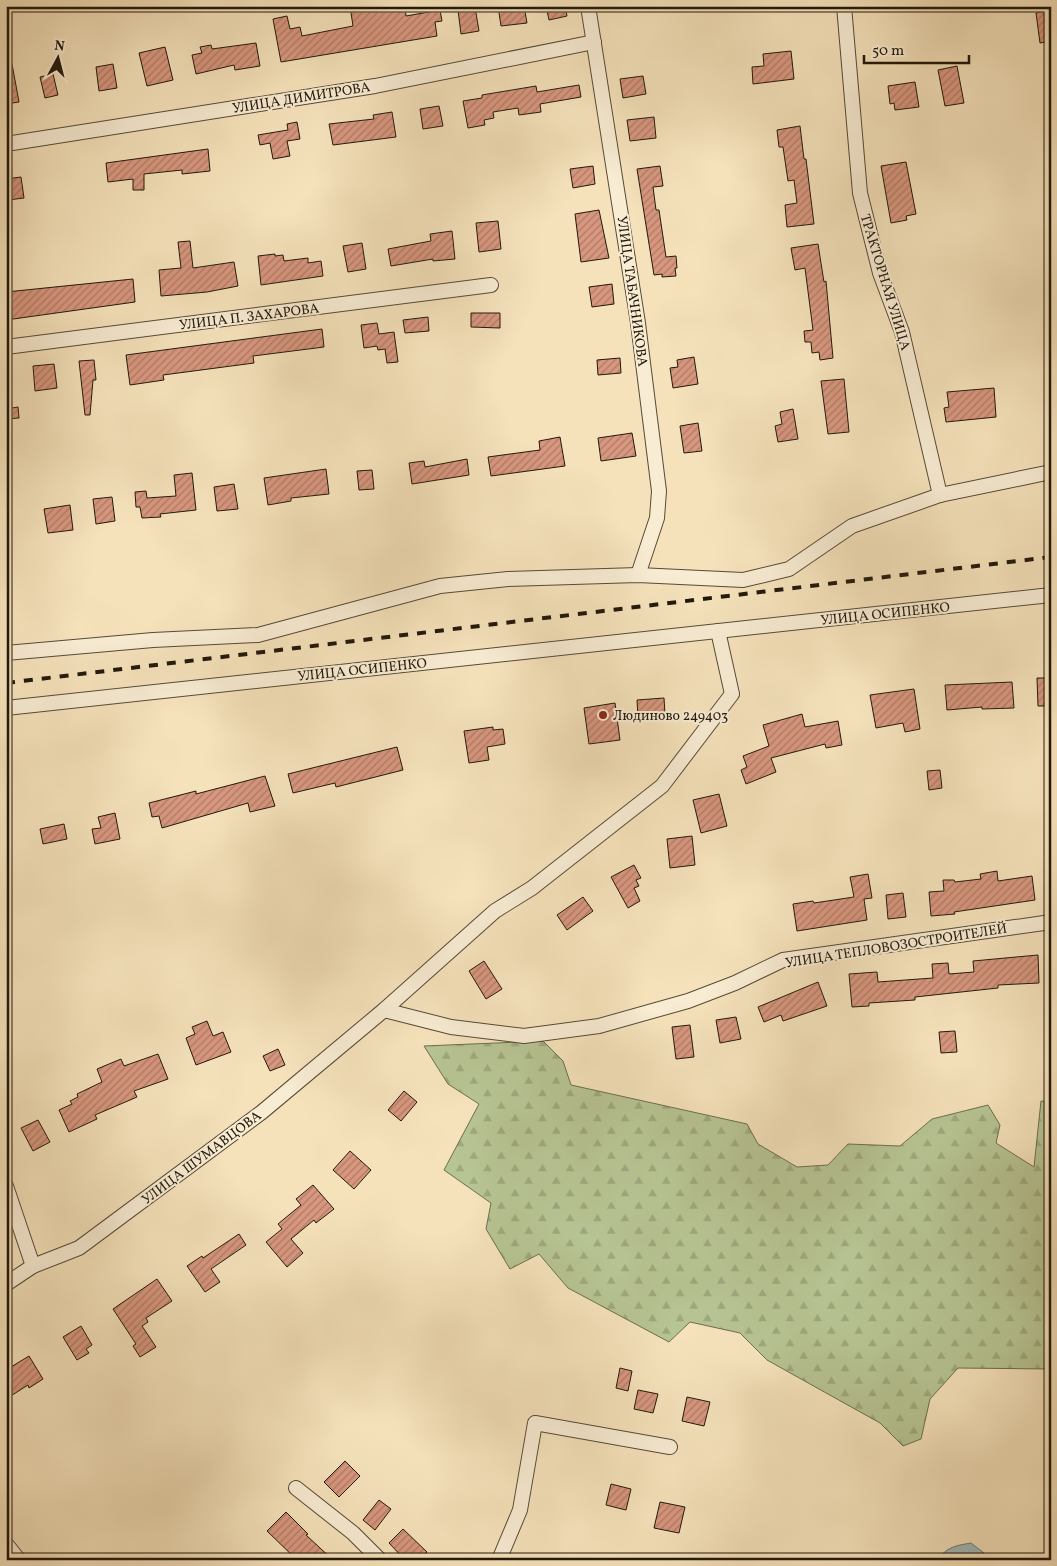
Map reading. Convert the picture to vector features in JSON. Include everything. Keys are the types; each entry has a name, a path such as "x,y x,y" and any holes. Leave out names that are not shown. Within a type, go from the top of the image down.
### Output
{"street":[{"name":"УЛИЦА ТАБАЧНИКОВА","path":"588,6 638,323 659,491 657,518 638,575"},
{"name":"ТРАКТОРНАЯ УЛИЦА","path":"844,6 860,193 880,273 902,332 940,495"},
{"name":"УЛИЦА ДИМИТРОВА","path":"6,144 375,86 594,42"},
{"name":"УЛИЦА П. ЗАХАРОВА","path":"6,347 491,285"},
{"path":"6,653 152,640 258,635 440,586 508,580 638,575 743,580 789,569 852,526 940,495 1051,472"},
{"name":"УЛИЦА ОСИПЕНКО","path":"6,708 1051,595"},
{"path":"384,1010 494,911 532,888 662,786 732,694 718,631"},
{"name":"УЛИЦА ТЕПЛОВОЗОСТРОИТЕЛЕЙ","path":"384,1010 451,1027 524,1036 599,1026 688,1000 735,983 783,960 1051,922"},
{"name":"УЛИЦА ШУМАВЦОВА","path":"6,1284 33,1266 79,1248 262,1112 384,1010"},
{"path":"6,1186 33,1266"},
{"path":"499,1560 520,1510 535,1423 670,1447"},
{"path":"296,1488 353,1533 380,1560"},
{"path":"6,1544 19,1560"}],"green space":[{"path":"543,1041 563,1061 571,1085 747,1124 758,1144 797,1167 828,1165 848,1144 900,1146 932,1119 988,1105 1000,1125 996,1143 1034,1167 1041,1101 1051,1102 1051,1369 958,1368 930,1399 921,1439 903,1446 880,1423 767,1360 740,1333 690,1322 669,1342 568,1288 539,1254 510,1269 486,1229 491,1203 444,1170 479,1104 448,1084 424,1046"}],"water":[{"path":"971,1543 984,1553 985,1560 939,1560 948,1549"}],"building":[{"path":"350,6 405,6 406,16 440,10 442,21 435,22 437,36 281,62 273,19 287,16 290,29 300,27 302,36 353,26"},
{"path":"498,6 524,6 527,23 501,26"},
{"path":"546,6 565,6 567,16 549,20"},
{"path":"475,7 479,31 461,34 458,10"},
{"path":"1051,10 1051,41 1040,43 1036,13"},
{"path":"256,43 260,66 235,70 234,65 196,74 192,55 202,53 200,47 211,45 212,49"},
{"path":"165,47 173,80 147,86 139,53"},
{"path":"791,51 794,79 753,84 752,67 764,66 763,54"},
{"path":"12,64 19,102 6,104 6,65"},
{"path":"113,64 117,88 99,91 96,67"},
{"path":"957,66 964,103 945,106 938,70"},
{"path":"53,74 58,95 45,98 40,77"},
{"path":"643,76 646,94 623,98 620,79"},
{"path":"915,82 919,107 895,110 894,103 890,104 888,86"},
{"path":"579,85 581,97 540,104 541,112 519,115 518,108 493,112 494,118 484,120 485,125 468,128 463,101 482,98 482,95 536,86 537,92"},
{"path":"439,106 443,126 423,129 420,109"},
{"path":"392,112 396,137 333,145 329,124 374,119 373,115"},
{"path":"654,117 656,138 630,141 627,120"},
{"path":"297,122 300,139 287,141 290,156 273,159 270,143 260,145 258,135 288,130 287,124"},
{"path":"800,126 814,224 787,227 785,205 797,203 794,180 788,181 783,147 779,147 777,130"},
{"path":"208,149 210,171 182,174 182,170 144,174 144,190 133,190 133,179 108,182 106,163"},
{"path":"906,162 916,214 906,216 907,220 891,223 881,166"},
{"path":"593,166 595,184 573,188 570,169"},
{"path":"660,166 663,186 653,187 656,210 659,210 666,257 676,256 676,276 662,277 662,274 654,275 637,169"},
{"path":"21,177 24,198 8,200 6,179"},
{"path":"599,210 609,258 581,262 575,214"},
{"path":"498,221 501,249 479,252 476,223"},
{"path":"452,231 455,259 433,261 433,259 391,266 388,249 431,241 430,234"},
{"path":"190,241 193,268 234,262 238,286 207,292 161,296 159,270 181,268 178,242"},
{"path":"362,243 366,269 348,272 343,246"},
{"path":"818,244 824,282 826,281 833,358 820,360 819,352 812,353 811,342 805,342 804,331 813,330 805,268 795,270 791,248"},
{"path":"275,254 275,256 283,255 284,261 308,258 308,263 321,261 323,276 261,285 258,256"},
{"path":"133,279 135,302 6,320 6,292"},
{"path":"612,284 614,304 592,307 589,287"},
{"path":"471,313 500,313 500,328 471,327"},
{"path":"428,317 429,331 405,333 403,320"},
{"path":"377,323 379,334 394,332 398,362 387,363 385,349 378,350 377,346 364,348 361,325"},
{"path":"322,329 324,347 253,356 254,363 163,375 164,380 130,385 126,355"},
{"path":"694,357 698,384 673,388 670,368 678,367 677,360"},
{"path":"620,358 621,373 598,375 597,360"},
{"path":"94,360 96,380 93,380 90,415 85,415 79,361"},
{"path":"54,364 57,388 35,391 33,366"},
{"path":"844,379 849,432 828,434 821,381"},
{"path":"994,388 996,417 946,422 944,408 949,407 947,392"},
{"path":"18,407 19,418 6,419 6,409"},
{"path":"793,409 798,439 778,442 775,426 782,424 780,412"},
{"path":"698,423 702,451 684,453 680,426"},
{"path":"632,433 636,456 601,461 598,438"},
{"path":"560,437 565,466 491,476 488,457 540,450 539,441"},
{"path":"467,459 469,475 412,484 409,463 424,461 425,467"},
{"path":"326,469 329,494 291,498 291,501 268,505 264,478"},
{"path":"372,470 374,489 359,490 357,471"},
{"path":"192,473 196,510 160,514 161,517 142,518 140,507 136,507 135,492 146,491 147,498 176,496 174,475"},
{"path":"234,484 238,509 217,511 214,487"},
{"path":"112,497 115,521 96,524 93,499"},
{"path":"70,505 73,530 48,533 44,509"},
{"path":"1037,678 1049,678 1050,706 1038,706"},
{"path":"1012,682 1014,708 982,709 982,707 947,710 945,685"},
{"path":"914,689 920,729 905,732 903,723 876,728 870,695"},
{"path":"664,698 665,714 638,717 637,700"},
{"path":"615,703 620,740 589,744 584,708"},
{"path":"802,714 805,727 838,721 842,745 826,748 825,744 771,758 776,772 746,784 741,770 747,767 743,756 769,746 763,725"},
{"path":"493,727 493,730 503,729 505,744 487,747 489,760 469,763 464,731"},
{"path":"397,747 403,770 336,787 335,783 293,793 288,774"},
{"path":"940,770 942,788 929,790 927,771"},
{"path":"265,776 275,806 250,812 248,803 162,828 159,816 152,817 149,803 196,791 196,794"},
{"path":"719,794 727,826 701,833 693,800"},
{"path":"115,813 120,839 95,844 92,829 101,828 98,817"},
{"path":"64,824 67,839 43,844 40,829"},
{"path":"692,836 695,865 670,868 667,839"},
{"path":"634,865 641,878 636,880 639,886 634,888 640,901 628,908 611,877"},
{"path":"997,871 998,881 1032,876 1035,900 954,912 955,914 931,916 929,892 944,891 943,880 954,880 955,882 981,879 980,874"},
{"path":"868,874 872,898 864,899 867,920 797,931 793,904 854,897 850,877"},
{"path":"903,893 906,917 888,919 886,895"},
{"path":"583,897 593,911 567,930 557,915"},
{"path":"1038,955 1039,983 998,985 998,988 915,997 915,1000 869,1003 869,1006 852,1007 849,974 877,972 878,982 933,978 932,964 948,963 949,974 974,972 973,961"},
{"path":"484,961 502,989 486,999 469,971"},
{"path":"818,982 827,1006 783,1021 781,1015 764,1022 758,1007"},
{"path":"736,1017 741,1039 720,1043 716,1020"},
{"path":"207,1021 213,1036 223,1032 231,1052 196,1065 186,1038 195,1034 192,1027"},
{"path":"690,1025 694,1057 676,1059 672,1027"},
{"path":"955,1031 957,1052 941,1053 939,1032"},
{"path":"278,1049 285,1065 270,1071 263,1056"},
{"path":"158,1054 168,1079 134,1091 137,1097 95,1115 97,1119 69,1132 59,1110 72,1104 70,1101 78,1097 77,1094 102,1082 97,1069 121,1059 124,1066"},
{"path":"404,1091 417,1102 401,1121 388,1110"},
{"path":"38,1120 50,1142 33,1151 21,1128"},
{"path":"350,1151 371,1170 354,1189 333,1170"},
{"path":"313,1185 334,1209 316,1223 314,1220 291,1239 303,1253 287,1267 266,1242 282,1229 278,1224 301,1205 296,1199"},
{"path":"239,1234 246,1245 211,1269 220,1282 205,1292 187,1266 202,1256 203,1258"},
{"path":"157,1279 172,1301 146,1318 148,1322 142,1326 156,1347 140,1357 133,1346 136,1344 113,1309"},
{"path":"81,1326 92,1345 86,1349 89,1353 77,1360 63,1337"},
{"path":"29,1356 43,1379 29,1388 28,1385 6,1399 6,1370"},
{"path":"620,1368 632,1371 628,1391 616,1388"},
{"path":"638,1390 658,1394 653,1413 634,1409"},
{"path":"687,1397 710,1402 704,1426 682,1421"},
{"path":"345,1461 360,1476 339,1497 324,1482"},
{"path":"611,1484 631,1489 626,1510 606,1505"},
{"path":"379,1500 391,1509 375,1530 363,1520"},
{"path":"660,1502 685,1507 679,1533 654,1528"},
{"path":"286,1512 308,1534 306,1535 333,1560 297,1560 267,1531"},
{"path":"403,1529 427,1552 419,1560 405,1560 389,1543"}],"railway":[{"path":"6,683 1051,557"}],"place":[{"name":"Людиново 249403","path":"603,715"}]}
